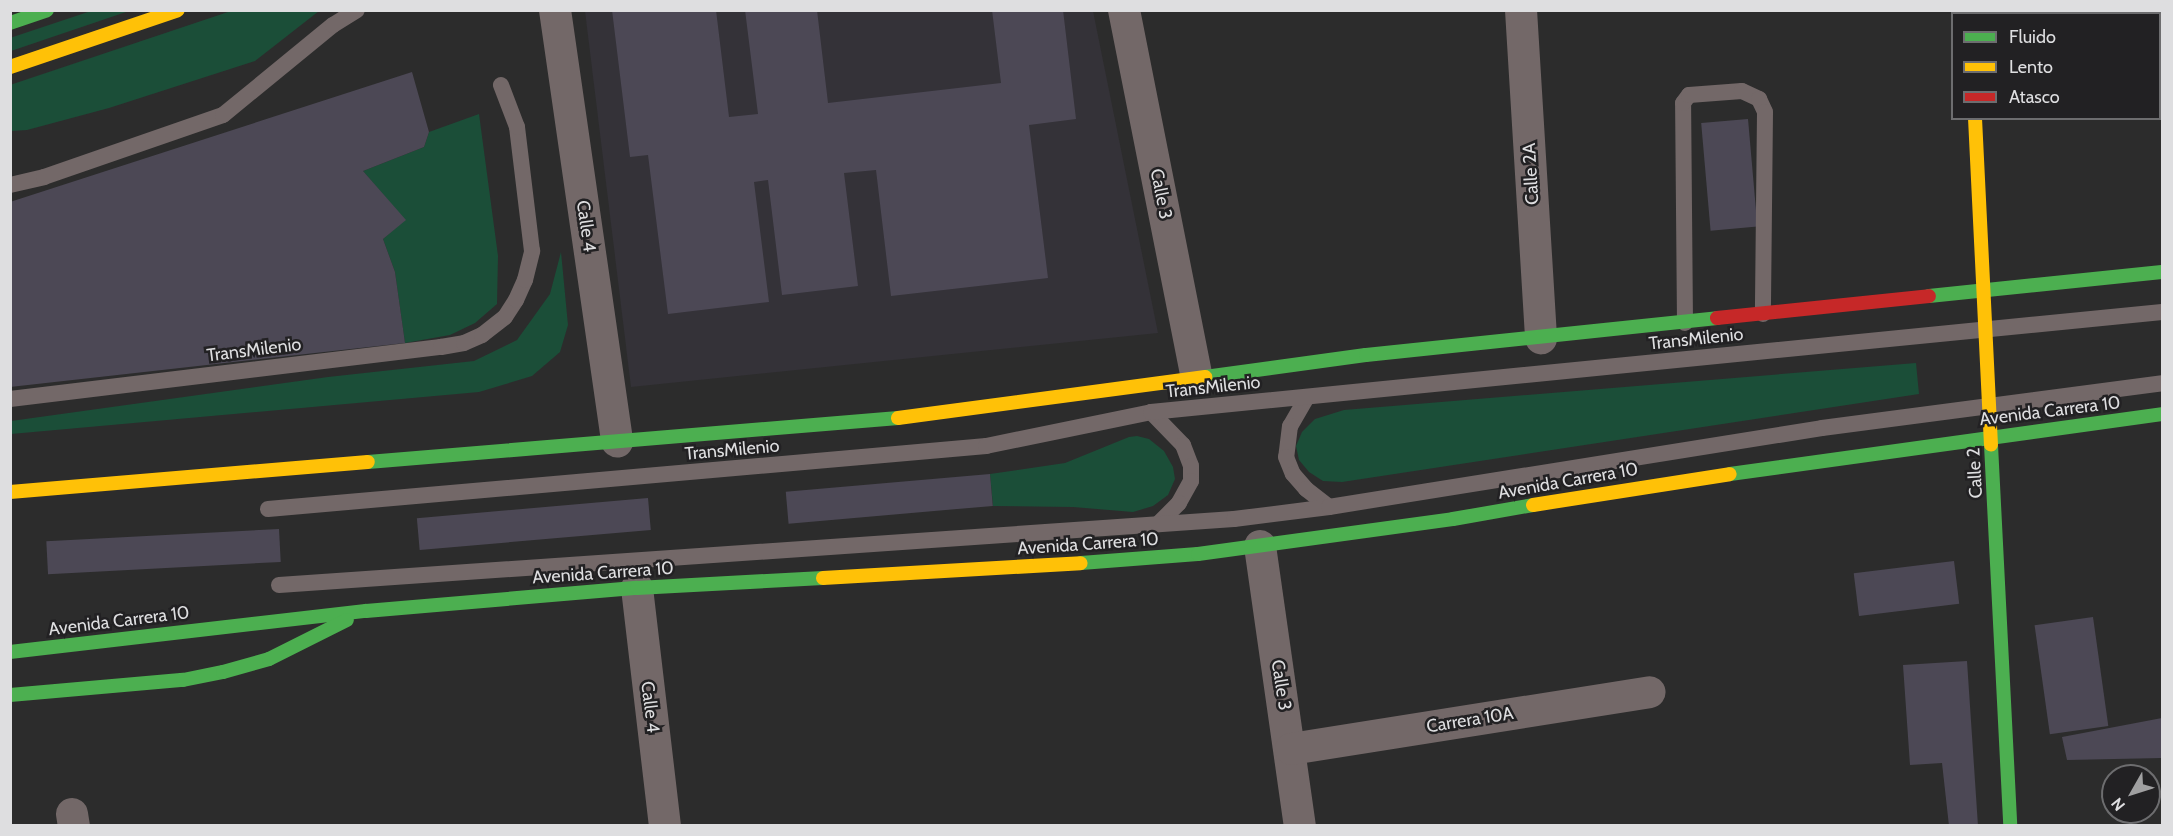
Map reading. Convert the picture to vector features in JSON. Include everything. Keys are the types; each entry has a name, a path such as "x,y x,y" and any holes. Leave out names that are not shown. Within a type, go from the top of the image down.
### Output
{"main road":[{"path":"10,22 46,10"},
{"path":"10,67 178,10"},
{"name":"Calle 2","path":"1975,120 2010,825"},
{"path":"10,492 165,477 907,417 1366,355 2163,272"},
{"name":"Avenida Carrera 10","path":"10,652 366,611 637,588 1013,568 1198,554 1453,519 1629,488 1991,436 2163,414"},
{"path":"10,695 183,680 223,672 269,659 366,611"}],"street":[{"name":"Calle 4","path":"555,10 617,442"},
{"name":"Calle 3","path":"1124,10 1197,378"},
{"name":"Calle 2A","path":"1521,10 1541,338"},
{"name":"Calle 3","path":"1260,546 1291,749 1300,825"},
{"name":"Calle 4","path":"637,588 665,825"},
{"name":"Carrera 10A","path":"1291,749 1650,692"}],"lane":[{"path":"10,185 44,177 224,116 333,25 357,10"},
{"name":"TransMilenio","path":"10,399 441,347 464,343 482,334 505,317 516,300 525,280 531,251 517,127 501,85"},
{"path":"1685,322 1683,103 1689,95 1742,91 1759,99 1765,112 1763,314"},
{"name":"TransMilenio","path":"268,509 986,446 1151,412 2163,312"},
{"path":"279,585 1158,524 1329,507 1822,428 2163,383"},
{"path":"1307,397 1290,426 1286,457 1299,482 1329,507"},
{"path":"1151,412 1183,446 1191,466 1191,481 1179,503 1158,524"}],"shaded area":[{"path":"585,11 1093,11 1158,333 631,387"}],"green space":[{"path":"91,11 129,11 11,51 10,38"},
{"path":"231,11 319,11 255,61 109,108 27,130 11,131 10,85"},
{"path":"479,114 498,256 497,304 475,323 450,335 405,343 395,272 383,239 405,220 363,171 424,147 429,132"},
{"path":"561,252 568,325 560,352 532,376 479,392 11,434 11,421 328,377 474,361 517,340 550,294"},
{"path":"1916,363 1919,394 1342,482 1323,481 1309,472 1299,460 1296,446 1302,432 1315,419 1344,410"},
{"path":"1129,437 1149,439 1164,451 1173,467 1175,479 1168,495 1153,506 1133,512 1073,507 993,506 990,474 1065,463"}],"building":[{"path":"612,10 716,10 729,117 758,114 745,10 817,10 828,103 1001,83 992,10 1063,10 1076,119 1029,125 1048,278 891,296 876,170 844,173 858,286 782,295 768,180 754,182 769,302 668,314 648,155 630,157"},
{"path":"1997,10 2162,10 2162,103 2161,12 1997,12"},
{"path":"412,72 429,132 424,147 363,171 406,220 383,239 395,272 405,343 10,387 10,202"},
{"path":"1748,119 1757,227 1711,231 1701,123"},
{"path":"990,474 993,506 789,524 786,492"},
{"path":"648,498 651,530 420,550 417,518"},
{"path":"279,529 281,562 48,574 46,541"},
{"path":"1954,561 1959,604 1859,616 1854,573"},
{"path":"2093,617 2108,726 2050,734 2035,625"},
{"path":"1967,661 1978,826 1949,826 1942,763 1910,765 1903,665"},
{"path":"2162,718 2162,758 2067,760 2062,737"}],"traffic: fast":[{"path":"10,23 47,10"},
{"path":"1929,296 2162,272"},
{"path":"1205,377 1366,355 1717,318"},
{"path":"1730,474 2162,414"},
{"path":"368,462 898,418"},
{"path":"1991,445 2010,826"},
{"path":"1081,563 1198,554 1453,519 1533,505"},
{"path":"10,652 366,611 637,588 823,578"},
{"path":"10,695 183,680 223,672 269,659 347,620"}],"traffic: slow":[{"path":"10,67 178,10"},
{"path":"1975,120 1991,445"},
{"path":"898,418 1205,377"},
{"path":"10,492 368,462"},
{"path":"1533,505 1730,474"},
{"path":"823,578 1081,563"}],"traffic: jam":[{"path":"1717,318 1929,296"}]}
